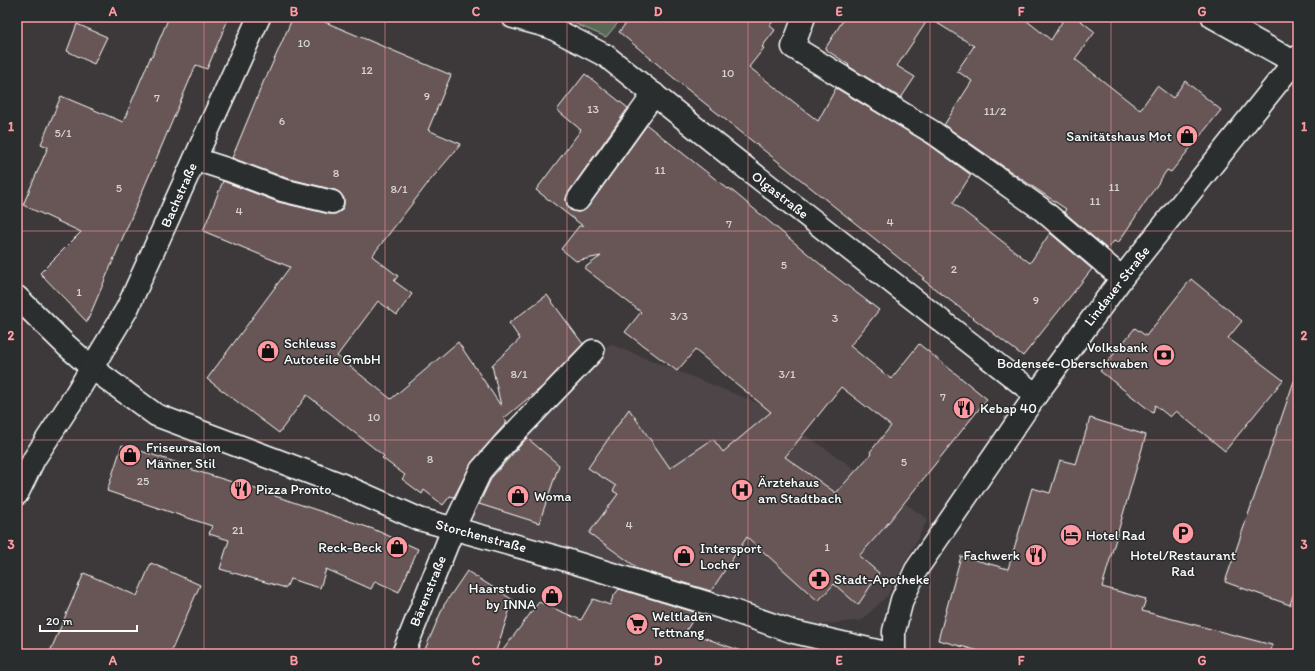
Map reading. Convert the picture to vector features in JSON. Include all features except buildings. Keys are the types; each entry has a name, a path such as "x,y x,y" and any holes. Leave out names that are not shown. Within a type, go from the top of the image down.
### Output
{"street":[{"name":"Bachstraße","path":"17,494 34,459 70,404 127,309 259,17"},
{"name":"Olgastraße","path":"513,17 550,26 606,56 732,158 1036,395"},
{"path":"804,17 793,47 946,142 1040,208 1122,278"},
{"path":"1213,17 1297,61"},
{"name":"Lindauer Straße","path":"894,654 894,631 900,606 916,570 1036,395 1122,278 1297,61"},
{"path":"578,200 654,94"},
{"path":"196,158 282,190 332,202"},
{"name":"Storchenstraße","path":"17,297 67,346 92,368 156,415 340,484 420,519 553,556 730,610 794,632 890,654"},
{"name":"Bärenstraße","path":"403,654 452,529 482,470 503,445 593,351"}],"shaded area":[{"path":"610,344 760,404 928,519 887,596 862,620 817,625 467,521 483,478 516,437"}],"green space":[{"path":"565,17 623,17 606,37 564,19"}],"place":[{"name":"Sanitätshaus Mot","path":"1187,136"},
{"name":"Schleuss Autoteile GmbH","path":"268,351"},
{"name":"Volksbank Bodensee-Oberschwaben","path":"1164,355"},
{"name":"Kebap 40","path":"964,408"},
{"name":"Friseursalon Männer Stil","path":"130,455"},
{"name":"Pizza Pronto","path":"241,489"},
{"name":"Ärztehaus am Stadtbach","path":"742,490"},
{"name":"Woma","path":"518,496"},
{"name":"Hotel/Restaurant Rad","path":"1183,533"},
{"name":"Hotel Rad","path":"1071,535"},
{"name":"Reck-Beck","path":"397,547"},
{"name":"Fachwerk","path":"1036,555"},
{"name":"Intersport Locher","path":"684,556"},
{"name":"Stadt-Apotheke","path":"819,579"},
{"name":"Haarstudio by INNA","path":"552,596"},
{"name":"Weltladen Tettnang","path":"637,624"}]}
